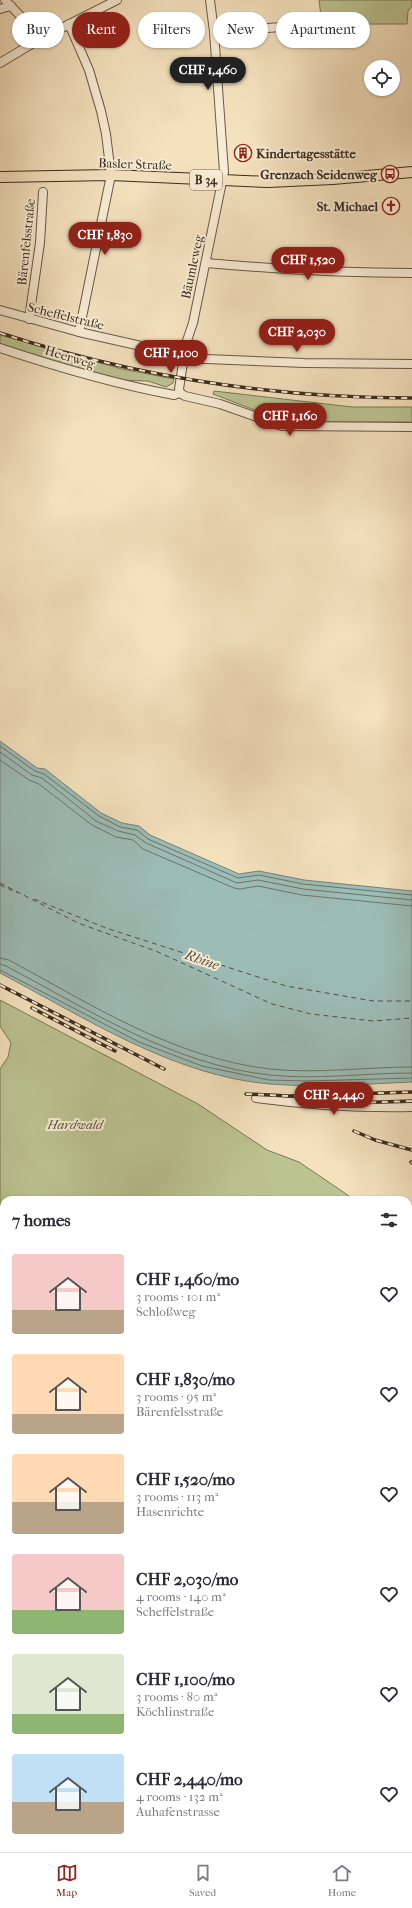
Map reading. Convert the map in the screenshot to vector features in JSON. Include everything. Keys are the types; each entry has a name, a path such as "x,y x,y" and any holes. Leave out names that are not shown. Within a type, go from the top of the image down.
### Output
{"main road":[{"name":"Basler Straße","path":"0,177 110,175 223,181 275,182 412,172"}],"street":[{"path":"5,0 16,12"},
{"path":"64,26 117,0"},
{"name":"Bäumleweg","path":"210,0 213,24"},
{"path":"0,9 11,6"},
{"path":"69,24 96,89 106,134 110,175 79,332"},
{"path":"0,63 24,48"},
{"name":"Bäumleweg","path":"180,391 183,363 181,358 193,323 224,172 215,48"},
{"name":"Bärenfelsstraße","path":"29,319 40,243 43,192"},
{"path":"206,263 349,273 412,273"},
{"name":"Scheffelstraße","path":"0,310 79,332 172,353 181,358 304,363 412,364"},
{"name":"Heerweg","path":"0,348 60,368 121,385 174,395 180,391 185,396 220,404 282,426 412,427"},
{"path":"256,1098 330,1106 412,1107"}],"green space":[{"path":"319,0 412,0 412,6 408,11 407,24 370,24 370,12 320,12"},
{"path":"0,335 122,369 174,379 173,383 166,387 148,381 116,380 0,345"},
{"path":"214,391 352,407 412,407 412,422 296,422 278,419 213,394"},
{"name":"Hardwald","path":"0,1000 198,1104 267,1150 299,1162 349,1196 0,1196 0,1069 8,1057 11,1043 0,1026"}],"water":[{"name":"Rhine","path":"0,741 37,768 45,769 101,813 122,823 139,826 150,835 239,874 259,871 304,880 412,891 412,1082 305,1086 270,1084 234,1079 164,1057 130,1042 0,973"}],"ferry route":[{"path":"0,883 78,923 158,952 272,1004 311,1014 373,1021 412,1018"},
{"path":"0,885 18,893"},
{"path":"34,899 106,928 286,986 373,1001 412,1001"}],"railway":[{"path":"0,333 101,361 203,382 308,394 412,398"},
{"path":"0,985 164,1069"},
{"path":"32,1008 115,1051"},
{"path":"246,1094 289,1096 412,1092"},
{"path":"310,1100 351,1103 412,1101"},
{"path":"354,1131 375,1140 412,1150"}],"place":[{"name":"Kindertagesstätte","path":"243,153"},
{"name":"Grenzach Seidenweg","path":"390,174"},
{"name":"St. Michael","path":"391,206"}]}
